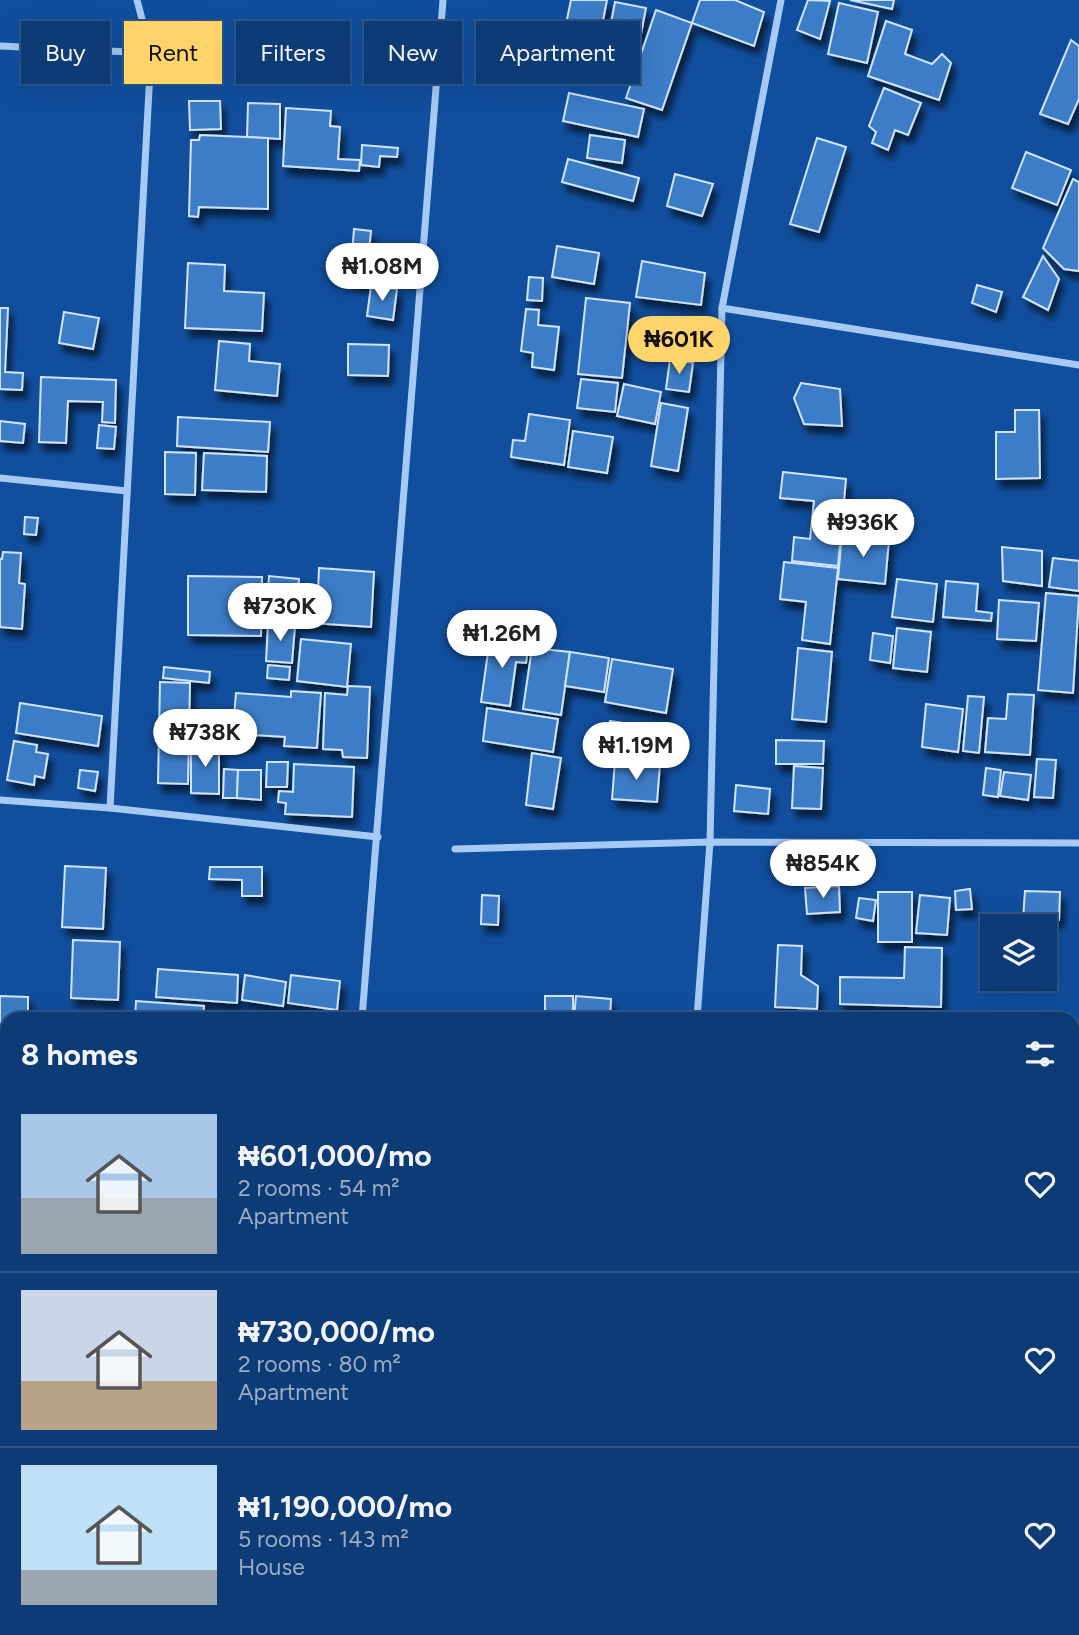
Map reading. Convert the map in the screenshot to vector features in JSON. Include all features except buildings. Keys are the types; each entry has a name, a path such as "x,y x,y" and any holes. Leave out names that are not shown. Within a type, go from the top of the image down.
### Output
{"street":[{"path":"137,0 143,21"},
{"path":"363,1012 443,0"},
{"path":"697,1012 710,842 722,309 781,0"},
{"path":"0,46 124,52"},
{"path":"110,808 149,84"},
{"path":"722,309 1079,365"},
{"path":"0,478 127,491"},
{"path":"0,800 110,808 378,837"},
{"path":"455,849 710,842 1079,843"}]}
